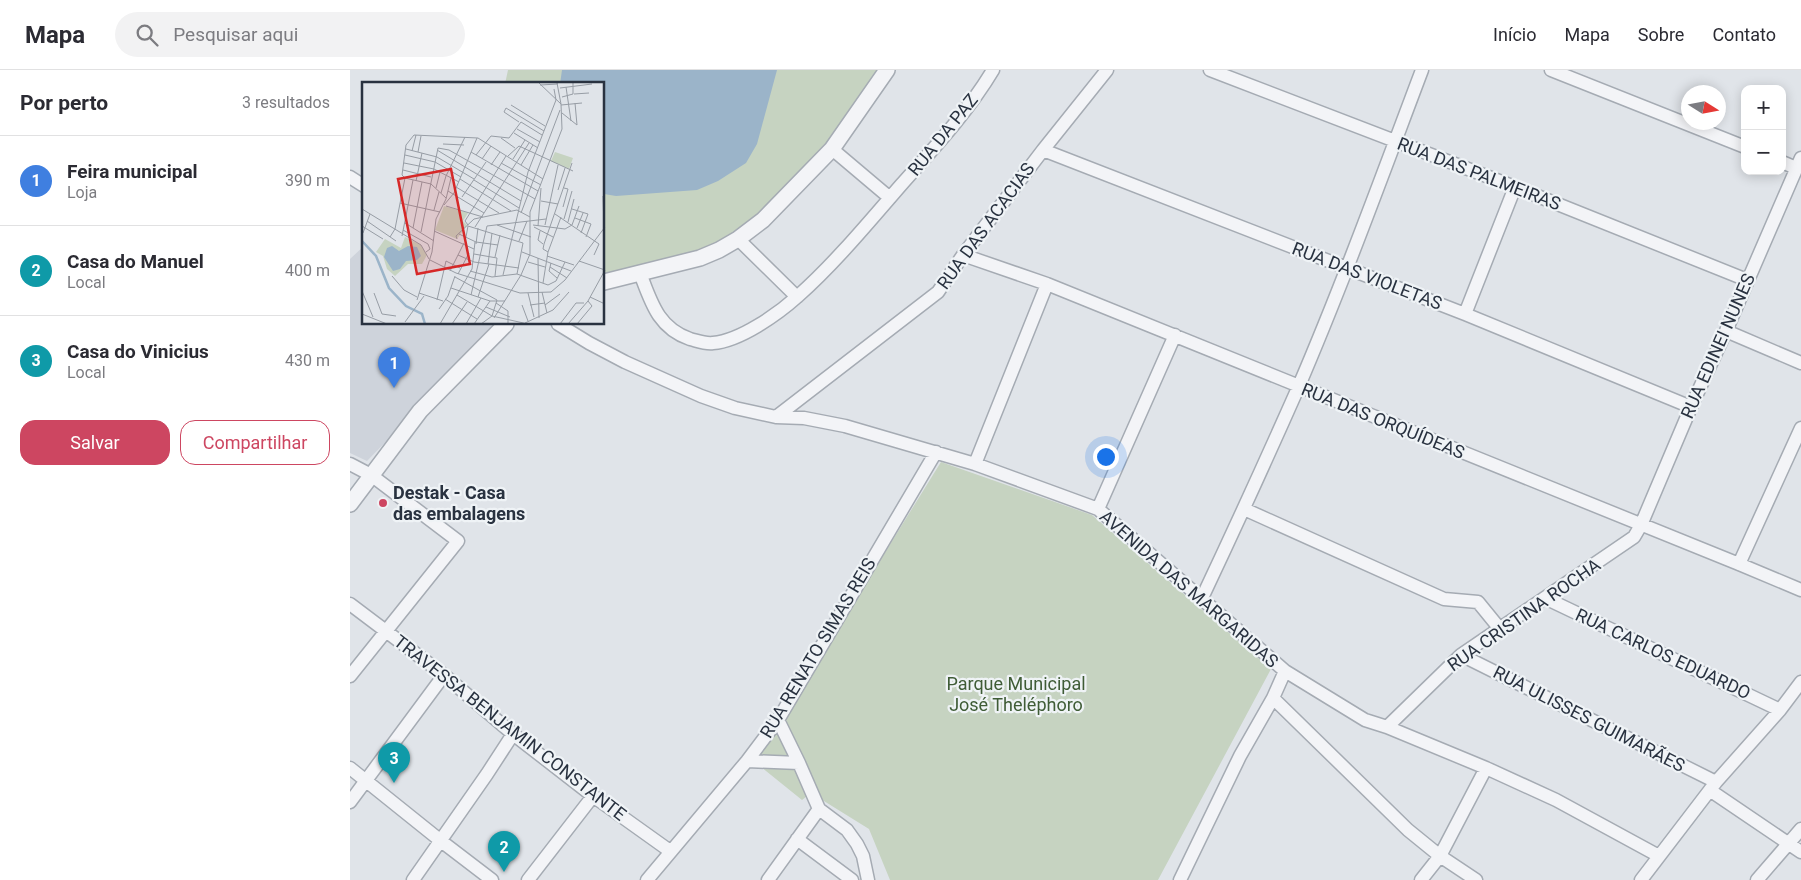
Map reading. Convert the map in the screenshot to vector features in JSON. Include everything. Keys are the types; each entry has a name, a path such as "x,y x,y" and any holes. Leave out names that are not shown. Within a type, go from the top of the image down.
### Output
{"street":[{"path":"605,282 700,258 720,250 738,239 763,220 832,149 887,70"},
{"name":"RUA DA PAZ","path":"640,273 654,305 667,327 685,337 707,343 720,342 741,334 766,320 797,297 890,198 942,138 993,70"},
{"name":"RUA DAS ACACIAS","path":"776,418 938,292 963,255 1107,70"},
{"name":"RUA DAS PALMEIRAS","path":"1210,70 1514,187 1747,280"},
{"path":"1202,598 1298,387 1347,268 1422,70"},
{"path":"1551,70 1741,145"},
{"path":"832,149 890,198"},
{"name":"RUA DAS VIOLETAS","path":"1043,150 1466,314 1691,406"},
{"name":"RUA EDINEI NUNES","path":"1641,525 1798,163"},
{"path":"350,176 362,185"},
{"path":"1466,314 1514,187"},
{"path":"738,239 797,297"},
{"name":"RUA DAS ORQUÍDEAS","path":"963,255 1047,284 1175,335 1298,387 1801,590"},
{"path":"976,464 1047,284"},
{"path":"350,504 420,411 505,325"},
{"name":"AVENIDA DAS MARGARIDAS","path":"560,325 589,344 625,362 692,392 735,408 776,418 804,418 845,426 976,464 1098,509 1285,671 1365,720 1387,727 1486,768 1556,800 1659,856"},
{"path":"1726,331 1801,363"},
{"path":"1098,509 1175,335"},
{"path":"1738,564 1801,428"},
{"name":"RUA RENATO SIMAS REIS","path":"647,880 747,761 778,720 936,452"},
{"path":"350,464 372,475 458,541 350,676"},
{"path":"1244,509 1444,599 1478,602 1500,629"},
{"name":"RUA CRISTINA ROCHA","path":"1387,727 1461,655 1634,538 1641,525"},
{"name":"RUA CARLOS EDUARDO","path":"1545,598 1780,710"},
{"name":"TRAVESSA BENJAMIN CONSTANTE","path":"350,604 444,675 513,734 593,796 670,851"},
{"name":"RUA ULISSES GUIMARÃES","path":"1461,655 1713,787 1801,852"},
{"name":"AVENIDA DAS MARGARIDAS","path":"1285,671 1273,698 1408,830 1440,856 1476,880"},
{"path":"350,802 444,675"},
{"path":"1641,880 1713,787 1780,710 1801,682"},
{"path":"1180,880 1240,756 1273,698"},
{"path":"778,720 819,809 847,830 857,844 863,856 868,880"},
{"path":"413,880 513,734"},
{"path":"747,761 799,764"},
{"path":"350,768 492,880"},
{"path":"1421,880 1440,856 1486,768"},
{"path":"528,880 593,796"},
{"path":"768,880 819,809"},
{"path":"1758,880 1801,829"},
{"path":"797,839 852,880"}],"shaded area":[{"path":"362,248 362,325 499,325 367,461 350,453 350,259"}],"green space":[{"path":"508,70 880,70 832,142 758,221 702,254 605,278 605,82 505,82"},
{"name":"Parque Municipal José Theléphoro","path":"941,462 1092,515 1271,669 1158,880 890,880 869,829 811,793 802,800 755,762"}],"water":[{"path":"562,70 777,70 757,144 746,163 718,181 697,190 616,196 605,194 605,82 560,82"}],"place":[{"name":"Feira municipal","path":"394,388"},
{"name":"Destak - Casa das embalagens","path":"383,503"},
{"name":"Casa do Vinicius","path":"394,783"},
{"name":"Casa do Manuel","path":"504,872"}]}
